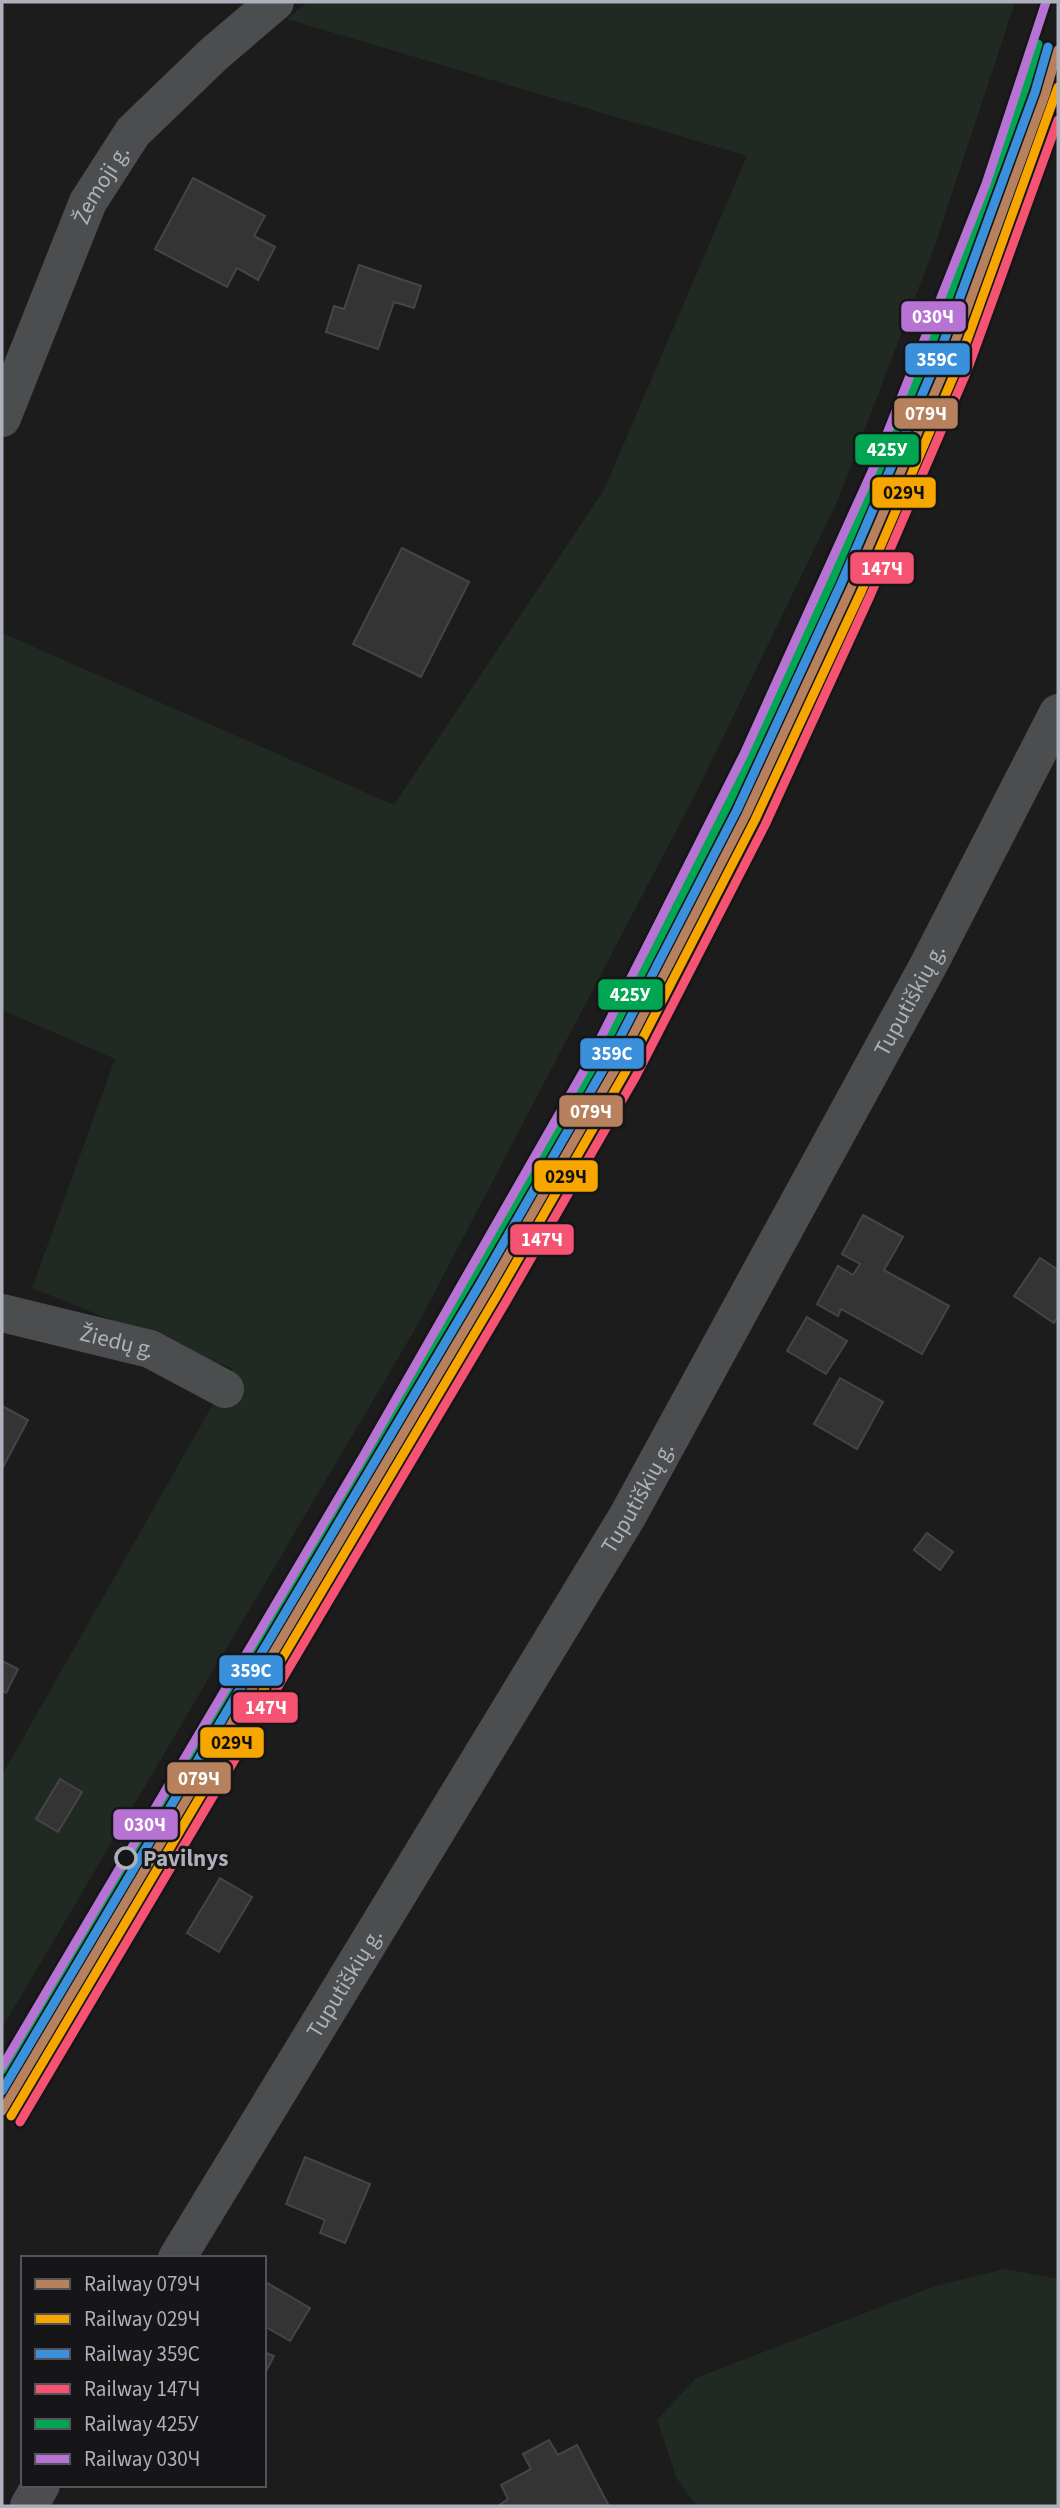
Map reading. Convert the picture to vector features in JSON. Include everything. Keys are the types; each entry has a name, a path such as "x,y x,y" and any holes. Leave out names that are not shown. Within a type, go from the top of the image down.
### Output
{"street":[{"name":"Žemoji g.","path":"2,418 88,202 133,132 214,54 275,2"},
{"name":"Tuputiškių g.","path":"178,2256 627,1517 929,964 1058,713"},
{"name":"Žiedų g.","path":"2,1313 150,1349 225,1389"},
{"path":"29,2506 40,2487"}],"shaded area":[{"path":"308,2 1015,2 934,248 837,502 700,785 417,1326 2,2028 2,1775 233,1369 32,1288 115,1059 2,1010 2,633 394,805 604,490 747,156 287,19"},
{"path":"1005,2269 1058,2279 1058,2506 697,2506 677,2479 657,2420 696,2378 935,2286"}],"building":[{"path":"193,178 265,216 254,236 275,247 258,280 237,268 227,287 155,249"},
{"path":"359,265 421,286 414,308 394,302 378,349 326,332 334,306 344,309"},
{"path":"402,548 469,582 421,677 353,644"},
{"path":"863,1215 903,1237 884,1270 949,1306 922,1354 841,1309 838,1316 817,1304 838,1266 853,1275 860,1264 842,1254"},
{"path":"1040,1258 1058,1270 1058,1316 1054,1323 1014,1296"},
{"path":"807,1317 847,1341 826,1374 787,1351"},
{"path":"840,1378 883,1402 857,1449 814,1424"},
{"path":"2,1406 28,1420 2,1469"},
{"path":"927,1533 953,1552 940,1570 914,1550"},
{"path":"2,1661 18,1669 6,1693 2,1691"},
{"path":"60,1779 82,1792 58,1832 36,1819"},
{"path":"220,1878 252,1897 219,1952 187,1933"},
{"path":"305,2157 370,2184 345,2243 320,2233 325,2220 286,2204"},
{"path":"266,2282 310,2308 290,2341 266,2327"},
{"path":"266,2353 274,2356 266,2371"},
{"path":"549,2440 558,2455 577,2445 609,2506 498,2506 508,2499 501,2485 531,2469 523,2454"}],"rail line":[{"name":"030Ч","path":"2,2067 364,1455 586,1067 744,754 873,469 986,184 1046,2"},
{"name":"425У","path":"2,2070 471,1278 599,1056 727,806 832,579 927,356 1025,88 1038,44"},
{"name":"359С","path":"2,2091 480,1284 608,1061 737,810 841,584 937,360 1035,92 1048,47"},
{"name":"079Ч","path":"2,2111 489,1289 617,1066 746,815 851,588 947,364 1045,95 1058,50"},
{"name":"029Ч","path":"11,2116 498,1294 626,1071 755,820 861,592 957,368 1058,87"},
{"name":"147Ч","path":"20,2122 507,1300 636,1076 765,825 870,596 967,371 1058,120"}],"place":[{"name":"Pavilnys","path":"126,1858"}]}
